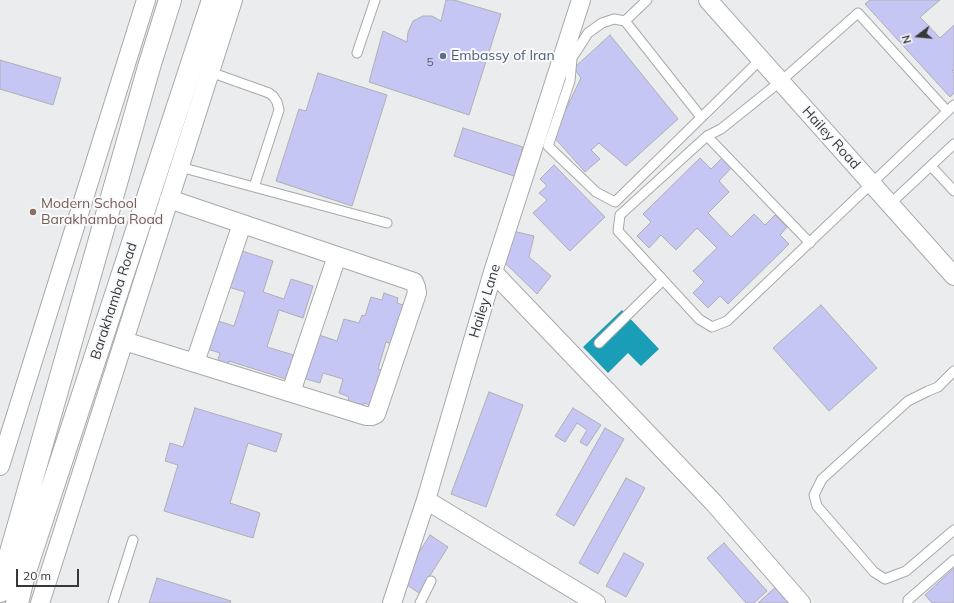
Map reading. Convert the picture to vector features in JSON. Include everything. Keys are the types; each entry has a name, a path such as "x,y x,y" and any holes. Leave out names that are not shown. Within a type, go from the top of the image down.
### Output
{"main road":[{"name":"Barakhamba Road","path":"1,588 149,67 170,0"},
{"name":"Barakhamba Road","path":"17,603 24,574 213,0"},
{"path":"24,574 32,603"}],"street":[{"path":"0,466 146,0"},
{"path":"40,603 233,0"},
{"name":"Hailey Lane","path":"394,602 426,500 493,272 581,0"},
{"name":"Hailey Road","path":"708,0 954,276"},
{"path":"124,341 366,416 372,416 376,414 417,294 414,282 169,199"},
{"path":"195,362 242,224"},
{"path":"291,392 337,256"},
{"path":"493,272 713,502 801,603"},
{"path":"426,500 596,603"}],"lane":[{"path":"357,53 375,0"},
{"path":"625,21 647,0"},
{"path":"858,13 951,108 727,321 712,327 699,319 618,231 620,215 707,136 721,129 781,81 858,13"},
{"path":"701,117 625,21 614,20 602,23 588,33 572,58 570,81 548,146 596,192 615,202 761,59"},
{"path":"210,72 269,93 274,96 277,102 279,110 254,187"},
{"path":"707,136 810,243"},
{"path":"890,204 954,144"},
{"path":"931,166 954,191"},
{"path":"180,167 387,223"},
{"path":"599,343 664,280"},
{"path":"954,371 938,387 908,401 822,479 814,495 817,506 822,512 874,572 885,578 906,571 954,530"},
{"path":"113,603 133,540"},
{"path":"908,603 908,600 954,560"},
{"path":"420,603 431,581"}],"water":[{"path":"622,310 659,349 641,366 628,353 608,373 583,347"}],"building":[{"path":"446,0 454,0 501,14 469,115 369,82 383,31 407,42 408,32 413,21 423,16 432,16 441,21"},
{"path":"870,0 940,0 920,17 940,38 954,25 954,70 952,71 954,73 954,93 950,97 865,4"},
{"path":"610,35 678,119 626,166 599,143 591,150 600,159 585,172 553,136 581,78 574,68"},
{"path":"0,60 61,78 53,105 0,89"},
{"path":"318,73 387,95 352,206 276,181 299,109 306,111"},
{"path":"463,128 523,147 514,176 454,156"},
{"path":"723,157 732,167 719,181 729,192 708,213 731,237 754,214 765,225 775,215 787,227 780,235 789,244 728,304 720,296 708,308 693,293 704,282 693,271 717,248 697,228 676,250 661,235 649,248 637,236 651,222 643,214 700,158 711,169"},
{"path":"554,165 605,217 570,251 533,213 547,200 539,193 547,186 540,179"},
{"path":"513,231 534,236 529,257 551,276 537,294 503,261"},
{"path":"236,249 273,261 263,292 284,299 291,279 313,286 303,318 279,310 267,347 297,356 289,380 229,361 228,364 218,360 220,353 207,349 215,320 234,326 245,292 225,286"},
{"path":"384,293 398,298 397,303 406,306 394,345 386,342 378,369 387,372 376,407 364,403 361,412 346,407 349,397 339,393 343,379 323,373 320,383 303,378 316,334 337,341 344,319 359,323 362,315 365,316 371,297 382,300"},
{"path":"821,305 877,368 829,411 773,348"},
{"path":"489,392 523,405 486,507 451,494"},
{"path":"195,408 282,434 276,452 248,443 230,503 260,513 253,538 164,511 178,465 165,461 170,443 183,447"},
{"path":"573,408 601,425 587,446 580,442 587,430 577,423 565,442 555,436"},
{"path":"605,428 624,439 574,526 556,515"},
{"path":"626,478 645,488 598,574 579,563"},
{"path":"430,535 448,547 419,593 401,581"},
{"path":"724,543 767,591 754,603 746,603 707,558"},
{"path":"624,553 644,564 626,597 606,586"},
{"path":"954,568 954,603 932,603 925,595"},
{"path":"157,578 231,601 230,603 149,603"},
{"path":"778,585 791,599 787,603 758,603"}],"place":[{"name":"Embassy of Iran","path":"443,56"},
{"name":"Modern School Barakhamba Road","path":"33,212"}]}
